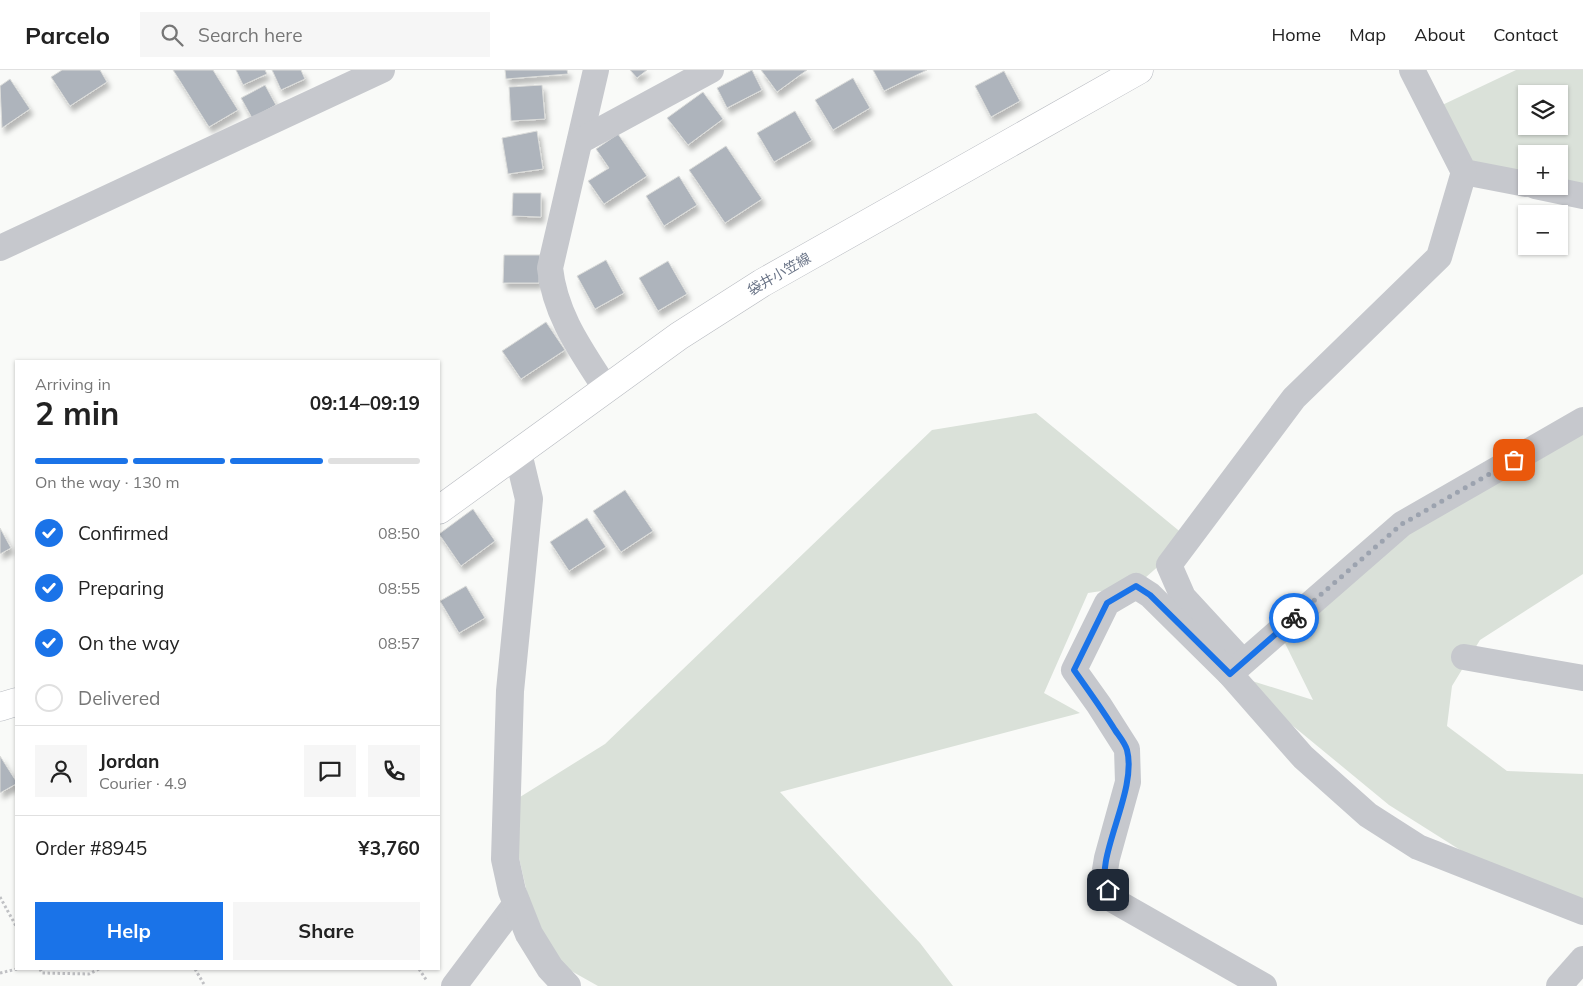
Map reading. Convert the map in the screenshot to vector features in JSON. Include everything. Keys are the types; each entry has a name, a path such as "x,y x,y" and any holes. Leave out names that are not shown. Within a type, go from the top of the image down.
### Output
{"main road":[{"name":"袋井小笠線","path":"440,509 679,336 762,283 1139,70"},
{"path":"0,708 15,702"}],"street":[{"path":"0,248 382,70"},
{"path":"596,70 550,268 552,291 569,329 606,389"},
{"path":"580,141 711,70"},
{"path":"1412,70 1464,172 1439,257 1294,398 1170,565 1183,597 1303,757 1368,815 1418,847 1583,912"},
{"path":"1464,172 1518,182"},
{"path":"1568,193 1583,196"},
{"path":"1237,668 1402,524 1583,420"},
{"path":"518,454 529,499 510,692 505,859 517,902 529,934 550,968 566,986"},
{"path":"1237,668 1150,595 1136,586 1107,603 1074,670 1100,705 1127,749 1128,782 1107,858 1103,882 1112,900 1264,986"},
{"path":"1464,657 1583,678"},
{"path":"454,986 517,902"},
{"path":"1559,986 1583,960"}],"path":[{"path":"0,897 15,924"},
{"path":"0,973 15,970"},
{"path":"40,970 42,973 90,974 97,970"},
{"path":"195,970 205,986"},
{"path":"420,970 431,986"}],"shaded area":[{"path":"1516,70 1583,70 1583,196 1568,190 1568,145 1518,145 1518,182 1464,172 1438,107"},
{"path":"1036,413 1189,539 1136,586 1088,593 1044,693 1080,713 780,792 920,943 953,986 598,986 541,954 507,805 605,744 932,430"},
{"path":"1583,420 1583,574 1480,640 1452,686 1447,726 1507,771 1583,774 1583,910 1522,889 1389,805 1230,674 1313,700 1279,631 1428,509"}],"building":[{"path":"62,70 100,70 107,82 70,106 51,77"},
{"path":"173,70 213,70 238,110 209,127"},
{"path":"236,70 265,70 267,74 243,85"},
{"path":"272,70 301,70 305,79 281,90"},
{"path":"505,70 567,70 568,74 506,79"},
{"path":"630,70 647,70 637,78"},
{"path":"752,70 762,90 727,108 717,88"},
{"path":"761,70 807,70 777,92"},
{"path":"873,70 927,70 884,91"},
{"path":"1004,71 1020,101 991,117 975,86"},
{"path":"853,78 870,108 833,130 815,100"},
{"path":"10,79 30,109 2,128 0,86"},
{"path":"265,85 276,105 252,118 241,98"},
{"path":"542,85 545,119 511,121 509,87"},
{"path":"703,92 723,119 688,145 667,118"},
{"path":"795,111 812,140 774,162 757,133"},
{"path":"537,131 543,169 508,174 502,138"},
{"path":"618,134 647,176 604,204 588,181 609,168 596,149"},
{"path":"726,146 762,199 725,223 689,170"},
{"path":"679,176 697,205 664,226 646,196"},
{"path":"513,193 541,193 541,217 512,216"},
{"path":"504,255 540,255 539,283 503,283"},
{"path":"606,260 624,293 595,309 577,276"},
{"path":"668,261 687,294 658,311 639,278"},
{"path":"546,322 565,350 521,379 502,351"},
{"path":"625,490 653,531 621,552 593,511"},
{"path":"473,509 495,541 461,566 440,533"},
{"path":"587,518 606,547 569,571 550,542"},
{"path":"0,528 11,548 0,554"},
{"path":"466,586 485,618 459,633 440,601"},
{"path":"0,756 15,779 15,785 0,793"}],"way so far":[{"path":"1294,618 1402,524 1514,460"}],"route":[{"path":"1108,890 1103,882 1107,858 1128,782 1127,749 1100,705 1074,670 1107,603 1136,586 1150,595 1230,674 1294,618"}]}
